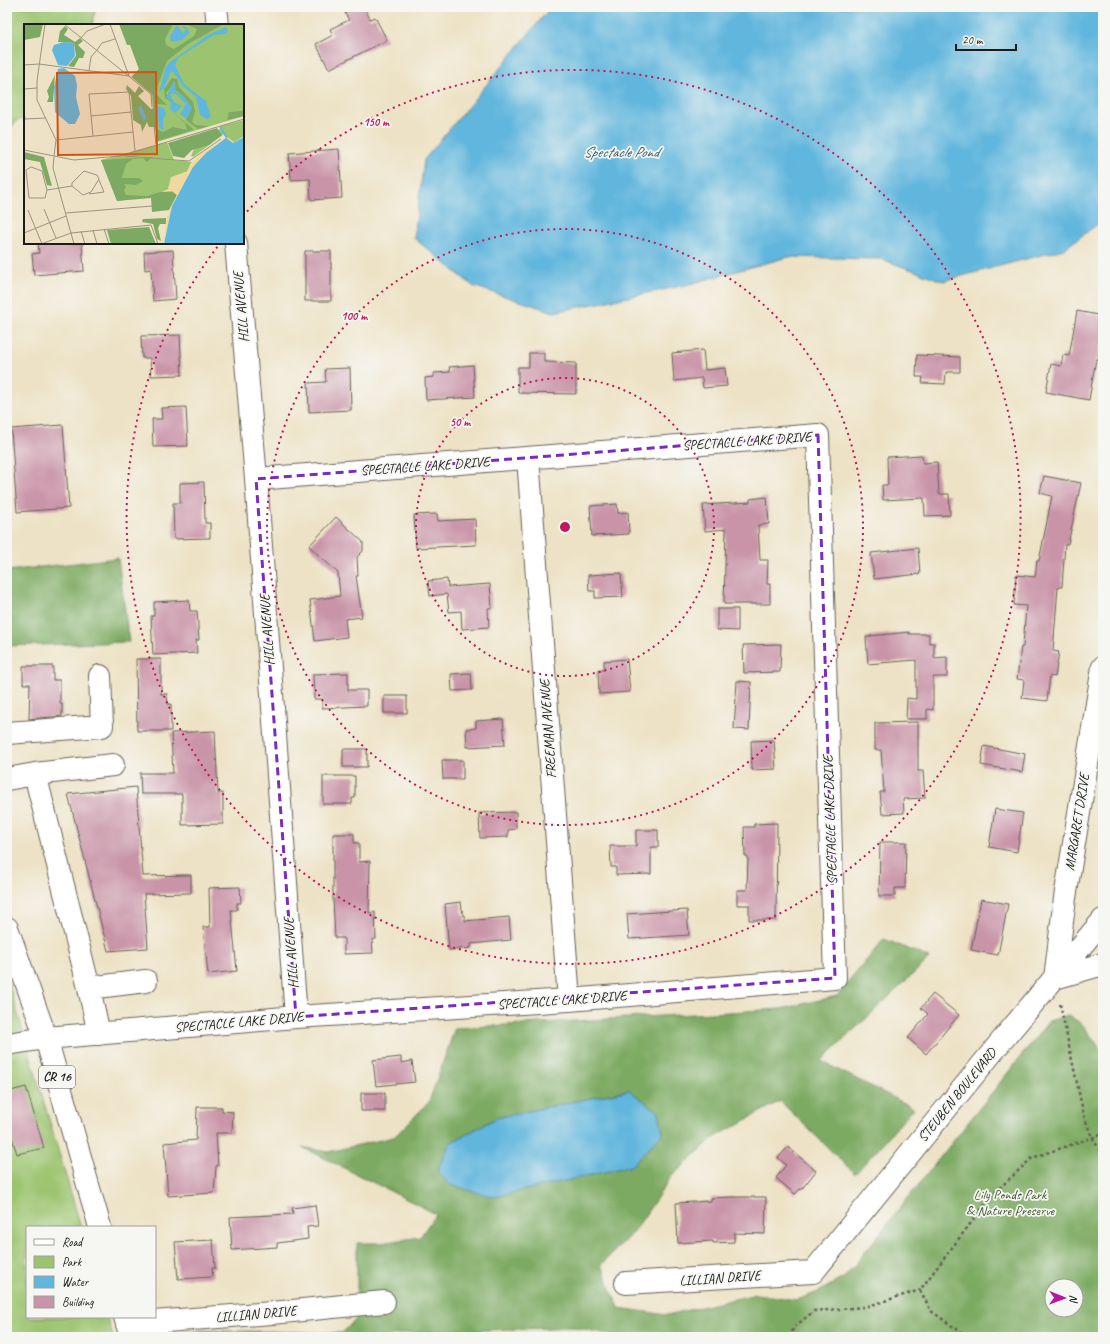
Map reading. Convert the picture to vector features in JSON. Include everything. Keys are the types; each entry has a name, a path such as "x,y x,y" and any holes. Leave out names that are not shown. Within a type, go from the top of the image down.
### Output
{"street":[{"path":"216,7 218,24"},
{"name":"HILL AVENUE","path":"236,244 256,479 296,1017"},
{"name":"SPECTACLE LAKE DRIVE","path":"7,1044 46,1038 296,1017 569,1000 835,978 818,435 256,479"},
{"name":"FREEMAN AVENUE","path":"528,458 569,1000"},
{"name":"MARGARET DRIVE","path":"1055,978 1065,898 1103,667"},
{"path":"7,733 102,726 100,676"},
{"path":"7,779 35,774 113,765"},
{"path":"35,774 89,988 99,1034"},
{"name":"STEUBEN BOULEVARD","path":"813,1272 999,1044 1103,920"},
{"name":"CR 16","path":"7,928 46,1038 100,1226"},
{"path":"1055,978 1103,964"},
{"path":"89,988 146,981"},
{"name":"LILLIAN DRIVE","path":"626,1284 813,1272"},
{"name":"LILLIAN DRIVE","path":"128,1326 384,1302"}],"path":[{"path":"1055,978 1084,1116 1092,1137 1103,1156"},
{"path":"789,1337 794,1327 814,1311 865,1307 920,1290 992,1195 1032,1158 1103,1134"},
{"path":"920,1290 931,1311 968,1337"}],"highlighted area":[{"path":"818,435 835,978 296,1017 256,479"}],"green space":[{"path":"9,7 93,7 95,11 92,24 24,24 24,118 16,121 7,133 7,9"},
{"path":"118,558 129,642 7,646 7,571"},
{"name":"Lily Ponds Park & Nature Preserve","path":"884,939 930,958 821,1061 914,1108 855,1174 780,1101 712,1139 671,1177 635,1230 601,1265 619,1308 667,1315 756,1294 797,1300 818,1292 845,1277 1049,1021 1068,1015 1082,1024 1103,1052 1103,1337 823,1337 813,1334 803,1337 624,1337 574,1327 406,1333 382,1337 185,1337 188,1333 203,1330 342,1333 357,1318 357,1243 381,1243 420,1237 436,1214 302,1147 328,1152 394,1137 429,1102 455,1028 781,1009 837,996","holes":["628,1090 631,1166 583,1176 450,1143 496,1118"]},
{"path":"7,978 81,1226 26,1226 26,1318 107,1318 113,1337 7,1337"}],"water":[{"name":"Spectacle Pond","path":"551,7 1103,7 1103,220 1064,249 943,281 881,259 788,257 682,286 554,312 473,286 414,238 424,160"},
{"path":"629,1090 659,1112 663,1133 631,1166 494,1197 450,1185 437,1171 450,1143 496,1118"}],"building":[{"path":"357,7 364,7 370,19 375,17 387,40 329,69 316,44 333,35 330,29 349,20 345,13"},
{"path":"339,149 342,198 311,200 310,179 291,180 289,153"},
{"path":"38,244 82,244 84,271 34,275 32,254 39,253"},
{"path":"173,250 176,299 153,301 151,269 145,270 144,252"},
{"path":"305,251 331,251 331,301 305,301"},
{"path":"1077,311 1103,316 1103,346 1101,346 1098,360 1096,359 1089,400 1046,392 1051,364 1061,366 1063,355 1069,356"},
{"path":"180,335 182,375 151,376 150,358 142,358 141,336"},
{"path":"703,350 705,370 725,368 727,386 703,388 702,378 674,381 672,353"},
{"path":"529,353 544,353 544,362 576,363 576,394 518,393 518,367 529,367"},
{"path":"917,355 960,357 960,372 946,372 945,384 922,383 923,377 916,377"},
{"path":"473,365 475,397 426,400 425,378 434,377 434,373 450,372 449,367"},
{"path":"350,368 351,410 309,412 308,383 326,382 325,369"},
{"path":"186,407 188,446 153,447 152,419 162,419 161,408"},
{"path":"63,425 69,508 17,512 11,429"},
{"path":"922,455 923,463 937,462 939,494 949,494 950,515 925,516 924,498 883,500 882,485 888,485 887,457"},
{"path":"1044,476 1081,483 1068,544 1065,544 1062,587 1058,587 1053,651 1059,652 1055,677 1050,676 1047,701 1022,698 1024,680 1017,679 1021,647 1023,647 1026,606 1014,605 1016,575 1035,577 1037,561 1039,561 1052,496 1040,493"},
{"path":"204,482 205,523 210,523 210,538 174,539 173,503 180,503 180,483"},
{"path":"767,497 769,524 758,525 760,560 768,560 767,584 770,584 770,604 724,604 726,529 705,531 703,505 750,502 750,499"},
{"path":"617,504 618,513 628,512 629,534 592,536 590,506"},
{"path":"437,514 438,521 475,519 476,545 416,548 414,515"},
{"path":"336,517 363,542 363,551 357,557 358,576 356,576 362,617 345,619 347,637 315,641 310,600 340,596 338,573 309,546"},
{"path":"918,548 920,574 874,579 871,553"},
{"path":"621,573 623,597 595,598 595,591 589,591 588,575"},
{"path":"447,579 448,587 490,584 492,608 488,608 489,627 462,629 461,611 449,612 447,594 430,596 428,581"},
{"path":"189,600 190,611 197,611 199,640 196,640 197,653 153,655 151,616 154,616 154,602"},
{"path":"717,609 738,609 738,631 717,630"},
{"path":"909,632 909,634 929,634 929,643 934,643 934,658 947,657 947,677 933,677 933,710 927,709 927,719 906,719 907,698 916,699 916,660 868,664 866,637"},
{"path":"781,644 780,672 744,673 743,645"},
{"path":"136,659 161,659 161,694 167,694 168,704 171,704 171,731 137,731"},
{"path":"627,659 630,692 599,694 598,670 604,670 604,661"},
{"path":"23,666 53,666 53,680 60,680 60,704 62,704 62,716 29,719 30,684 23,684"},
{"path":"348,673 348,690 367,690 367,706 322,708 322,699 314,699 313,674"},
{"path":"471,673 472,690 452,691 451,674"},
{"path":"737,681 751,682 749,730 734,729"},
{"path":"384,696 407,696 407,713 384,713"},
{"path":"503,719 505,745 467,747 466,729 476,728 476,721"},
{"path":"918,722 918,771 923,771 925,798 903,799 904,813 882,814 880,792 884,792 881,750 875,750 875,723"},
{"path":"215,731 218,793 223,793 223,824 182,825 182,794 141,794 140,773 173,773 171,733"},
{"path":"774,740 776,769 752,770 751,741"},
{"path":"984,746 1025,754 1022,772 981,765"},
{"path":"343,749 367,749 367,767 343,767"},
{"path":"442,760 463,760 463,779 443,779"},
{"path":"323,776 355,776 355,798 352,798 352,804 323,804"},
{"path":"136,787 143,876 191,875 191,893 144,894 148,948 108,951 68,794"},
{"path":"995,809 1023,813 1017,852 989,847"},
{"path":"516,812 516,829 508,830 508,837 480,838 479,813"},
{"path":"777,823 776,920 749,920 749,905 737,905 737,890 747,890 748,856 745,856 744,827 754,827 754,824"},
{"path":"636,830 658,830 658,847 651,847 651,874 616,875 616,867 611,867 610,846 636,846"},
{"path":"333,834 354,834 354,843 359,843 359,862 370,861 369,913 375,912 376,939 372,940 373,953 344,954 344,938 335,938 333,898"},
{"path":"880,842 906,842 905,888 895,888 895,896 879,896"},
{"path":"240,887 241,903 237,903 237,910 231,910 237,971 208,974 203,927 210,927 209,888"},
{"path":"981,899 1008,904 998,955 971,950"},
{"path":"461,902 465,921 509,917 511,940 471,944 471,948 449,950 445,904"},
{"path":"687,910 689,935 629,939 627,914"},
{"path":"933,994 959,1015 926,1054 908,1038 928,1014 921,1008"},
{"path":"401,1057 401,1063 412,1061 415,1082 376,1086 373,1060"},
{"path":"26,1087 44,1148 17,1154 7,1122 7,1092"},
{"path":"361,1093 385,1093 385,1111 361,1111"},
{"path":"197,1107 222,1107 222,1111 233,1112 232,1133 216,1133 218,1166 216,1166 214,1193 168,1196 164,1143 196,1140"},
{"path":"788,1147 816,1171 801,1190 800,1189 795,1194 776,1178 786,1165 778,1158"},
{"path":"766,1197 765,1234 734,1233 734,1242 713,1243 713,1241 678,1243 676,1203 711,1201 711,1198"},
{"path":"315,1205 318,1226 307,1227 308,1239 277,1243 277,1247 232,1250 230,1217 293,1214 292,1208"},
{"path":"213,1240 215,1268 212,1268 213,1277 178,1279 175,1242"}]}
